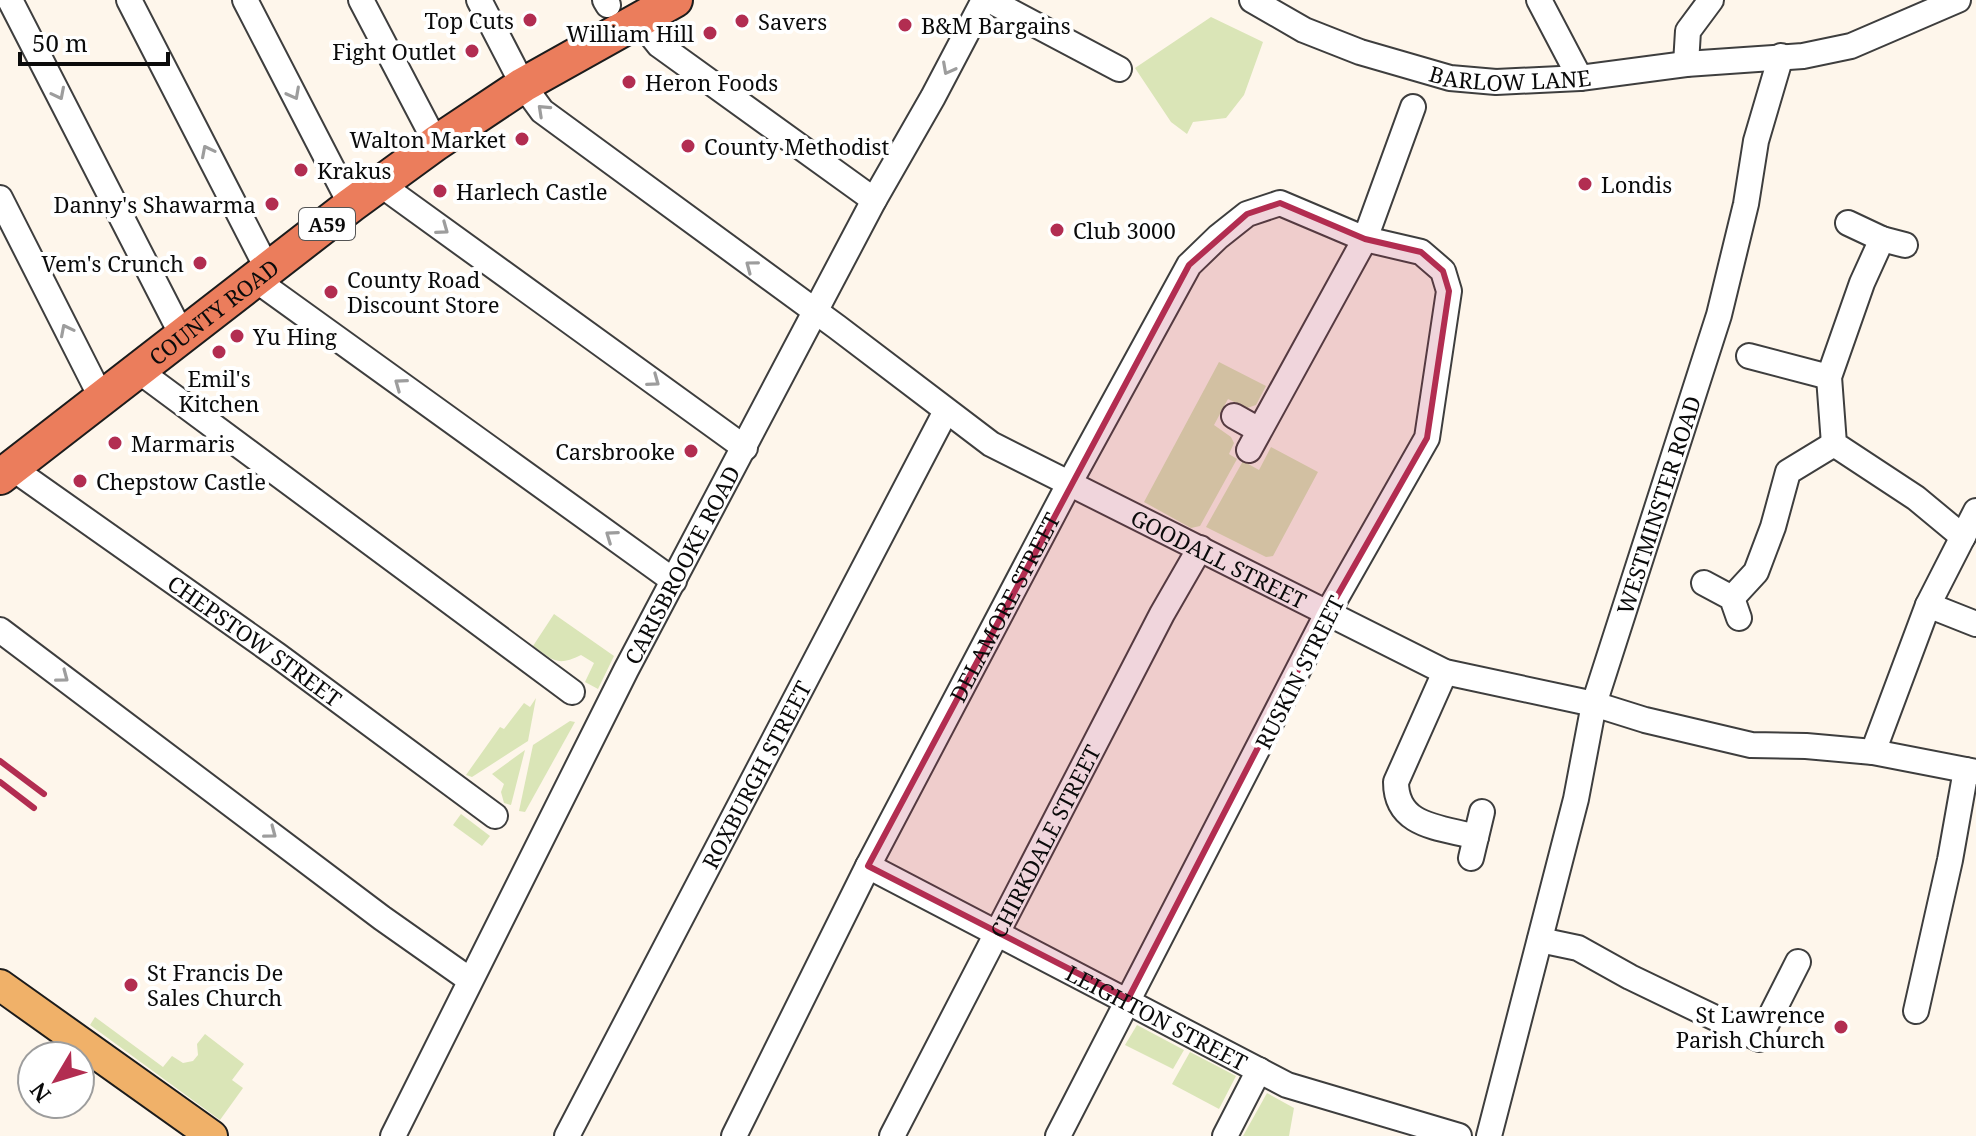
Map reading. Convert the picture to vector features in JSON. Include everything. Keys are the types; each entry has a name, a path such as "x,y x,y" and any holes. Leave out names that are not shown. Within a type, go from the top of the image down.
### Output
{"highway":[{"name":"COUNTY ROAD","path":"6,473 351,205 436,143 523,85 675,0"}],"main road":[{"path":"0,985 212,1136"}],"street":[{"path":"10,0 183,337"},
{"path":"129,0 262,275 674,581"},
{"path":"245,0 351,205"},
{"path":"361,0 436,143"},
{"name":"GOODALL STREET","path":"479,0 532,100 555,121 991,444 1445,672 1594,704 1645,720 1751,745 1873,752 1971,771"},
{"path":"987,0 1119,69"},
{"name":"CARISBROOKE ROAD","path":"393,1136 626,670 874,200 987,0"},
{"name":"BARLOW LANE","path":"1252,0 1304,30 1411,68 1450,78 1496,82 1580,78 1781,56"},
{"path":"1539,0 1580,78"},
{"path":"1686,64 1688,31 1711,0"},
{"path":"1781,56 1803,56 1851,46 1958,0"},
{"path":"639,20 659,45 874,200"},
{"name":"WESTMINSTER ROAD","path":"1489,1136 1576,799 1594,704 1719,315 1746,204 1756,141 1781,56"},
{"path":"1234,416 1254,440 1365,239 1413,107"},
{"path":"380,184 745,448"},
{"path":"0,198 102,399"},
{"name":"DELAMORE STREET","path":"739,1134 868,866 1069,484 1189,265 1247,214 1280,203 1365,239"},
{"path":"1834,444 1829,377 1862,283 1893,242 1848,223"},
{"name":"RUSKIN STREET","path":"1058,1136 1328,612 1427,438 1449,291 1443,271 1421,252 1365,239"},
{"path":"1749,356 1829,377"},
{"path":"139,371 572,692"},
{"name":"ROXBURGH STREET","path":"567,1136 946,411"},
{"path":"1834,444 1916,498 1963,537"},
{"path":"1704,583 1736,608 1756,572 1773,527 1788,472 1834,444"},
{"name":"CHEPSTOW STREET","path":"6,473 277,655 495,816"},
{"path":"1873,752 1928,605 1976,511"},
{"name":"CHIRKDALE STREET","path":"892,1136 1162,614 1200,548"},
{"path":"1928,605 1976,624"},
{"path":"0,630 382,918 470,980"},
{"path":"1445,672 1396,782 1396,796 1402,810 1415,819 1473,847 1482,812"},
{"path":"1916,1011 1971,771"},
{"name":"LEIGHTON STREET","path":"868,866 1128,999 1287,1085 1459,1136"},
{"path":"1540,940 1578,948 1630,977 1759,1039 1798,962"},
{"path":"1225,1136 1259,1070"}],"highlighted area":[{"path":"1280,203 1365,239 1421,252 1443,271 1449,291 1427,438 1328,612 1128,999 868,866 1189,265 1247,214"}],"green space":[{"path":"1211,17 1263,42 1244,95 1226,118 1193,122 1187,134 1171,122 1135,68"},
{"path":"1219,362 1266,386 1256,405 1247,408 1228,399 1214,425 1231,437 1234,443 1229,454 1237,459 1200,526 1191,528 1144,502"},
{"path":"1271,447 1318,472 1273,556 1266,557 1206,527 1243,461 1259,470"},
{"path":"554,614 614,656 598,689 585,682 594,663 581,655 566,661 556,660 533,646"},
{"path":"536,698 528,741 472,777 466,775 500,727 504,729 524,703 530,707"},
{"path":"570,721 575,722 525,812 519,811 533,745"},
{"path":"525,750 511,805 504,803 501,792 504,784 492,774"},
{"path":"461,814 490,836 482,846 453,825"},
{"path":"95,1017 163,1067 172,1056 183,1063 193,1061 198,1055 197,1044 205,1034 244,1064 232,1080 243,1088 220,1120 90,1025"},
{"path":"1137,1025 1184,1050 1173,1069 1125,1045"},
{"path":"1190,1052 1236,1076 1219,1109 1172,1084"},
{"path":"1267,1093 1294,1108 1289,1136 1243,1136"}],"railway":[{"path":"0,761 44,794"},
{"path":"0,782 34,808"}],"place":[{"name":"Top Cuts","path":"530,20"},
{"name":"Savers","path":"742,21"},
{"name":"B&M Bargains","path":"905,25"},
{"name":"William Hill","path":"710,33"},
{"name":"Fight Outlet","path":"472,51"},
{"name":"Heron Foods","path":"629,82"},
{"name":"Walton Market","path":"522,139"},
{"name":"County Methodist","path":"688,146"},
{"name":"Krakus","path":"301,170"},
{"name":"Londis","path":"1585,184"},
{"name":"Harlech Castle","path":"440,191"},
{"name":"Danny's Shawarma","path":"272,204"},
{"name":"Club 3000","path":"1057,230"},
{"name":"Vem's Crunch","path":"200,263"},
{"name":"County Road Discount Store","path":"331,292"},
{"name":"Yu Hing","path":"237,336"},
{"name":"Emil's Kitchen","path":"219,352"},
{"name":"Marmaris","path":"115,443"},
{"name":"Carsbrooke","path":"691,451"},
{"name":"Chepstow Castle","path":"80,481"},
{"name":"St Francis De Sales Church","path":"131,985"},
{"name":"St Lawrence Parish Church","path":"1841,1027"}]}
